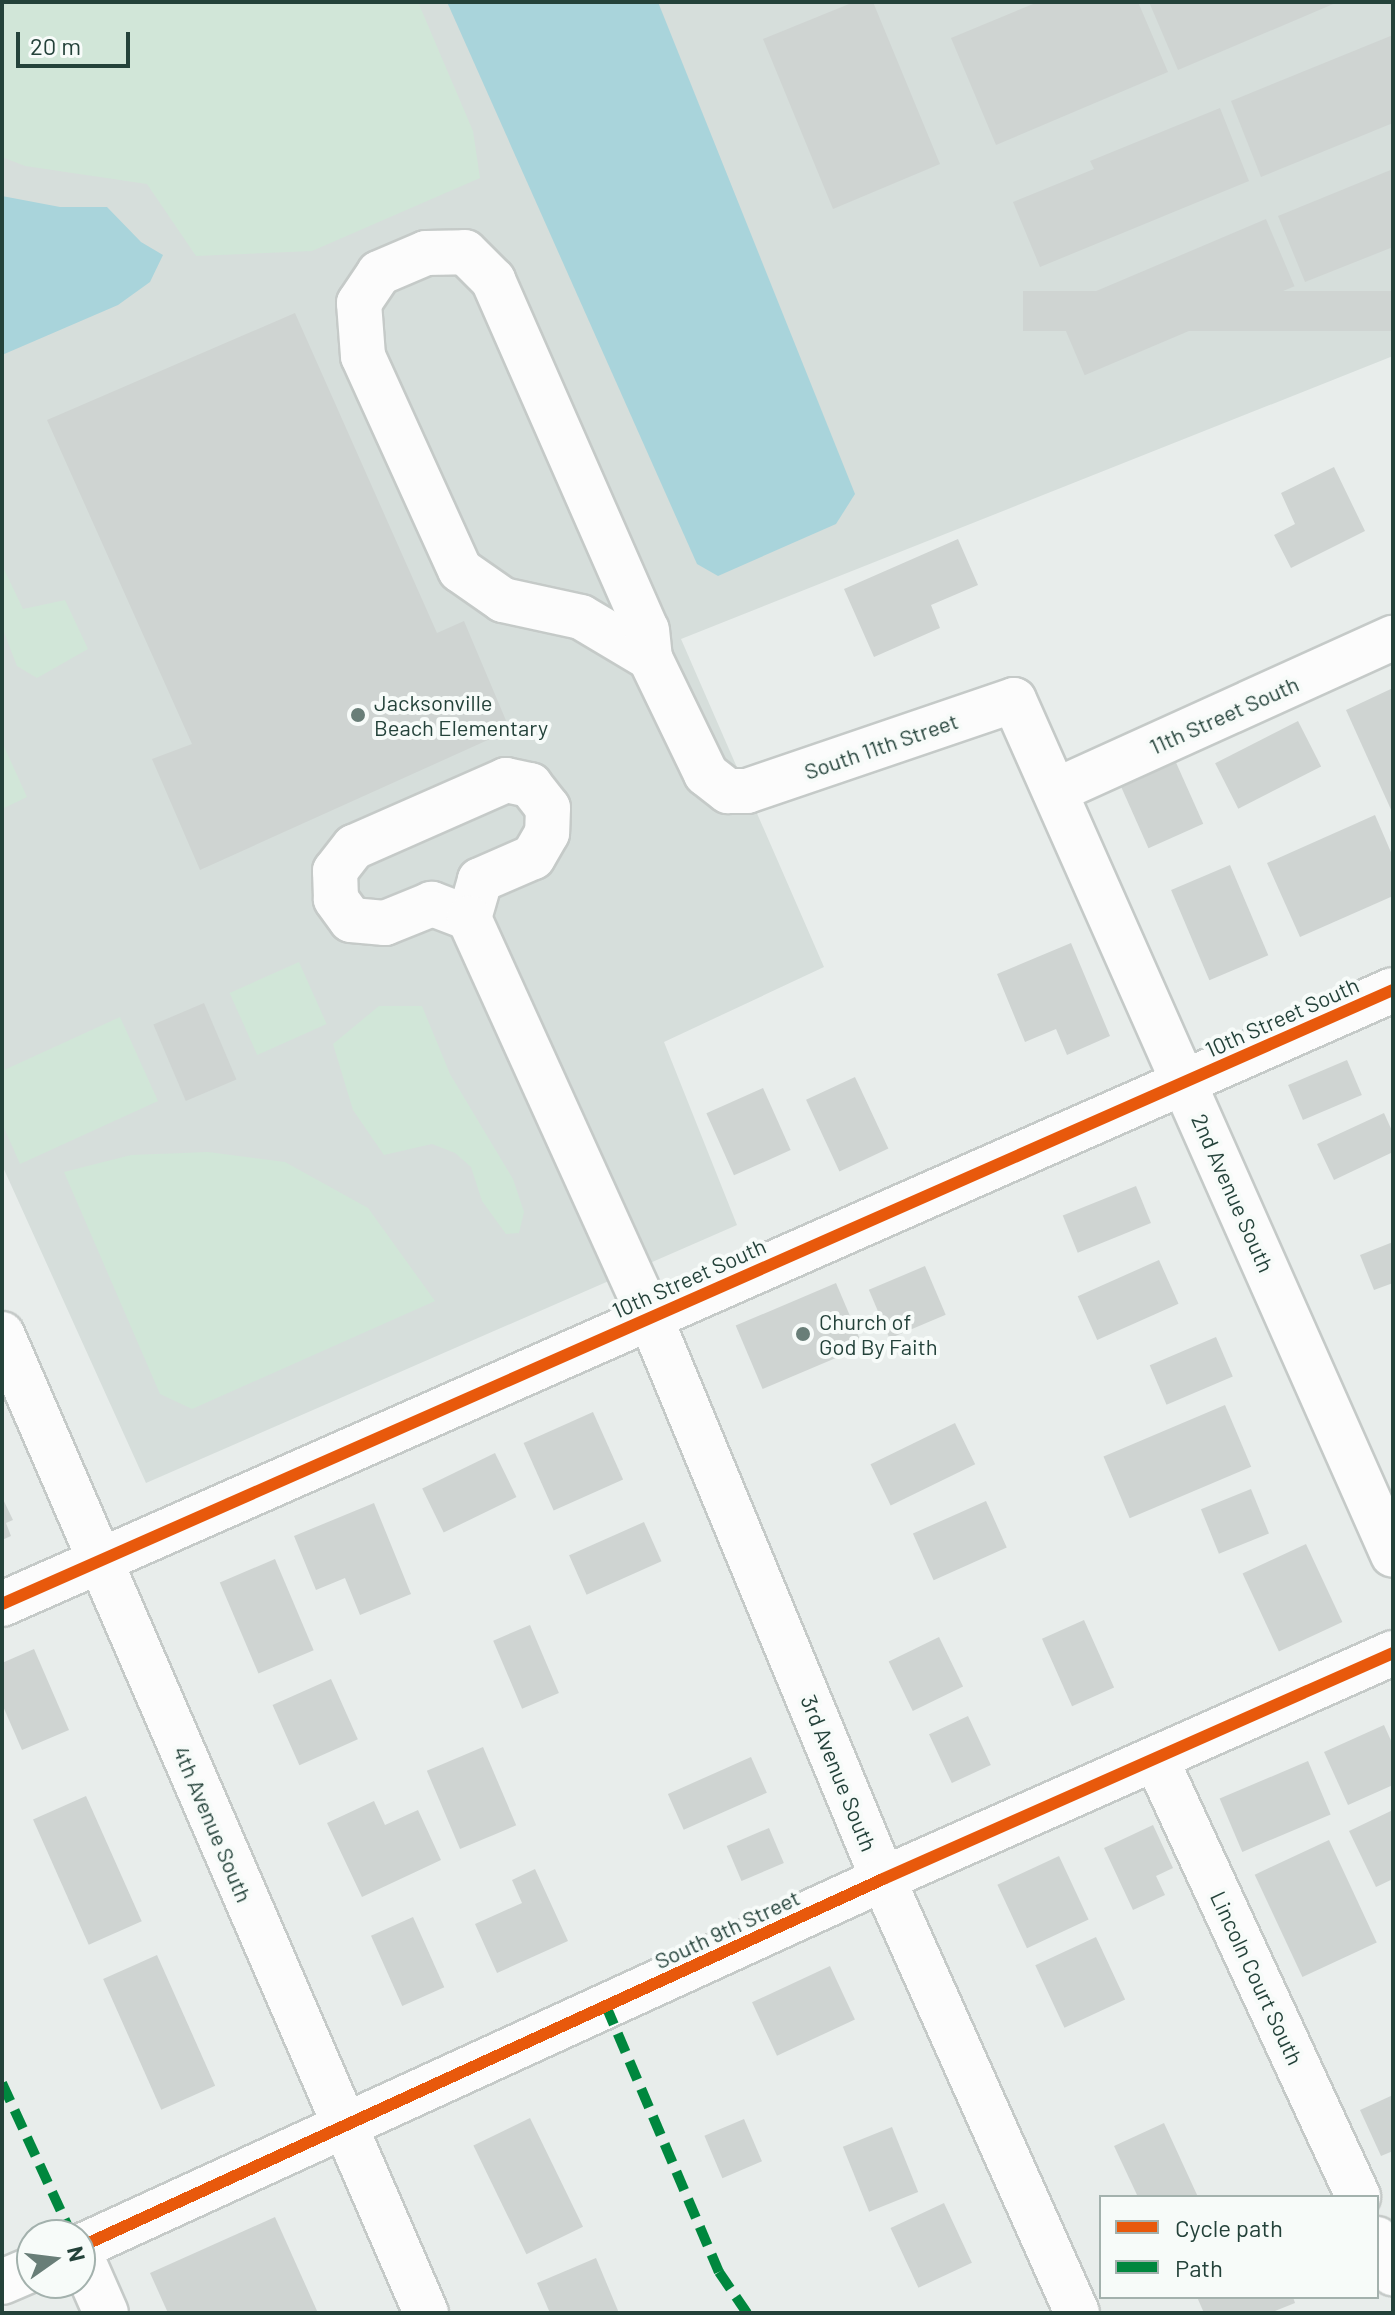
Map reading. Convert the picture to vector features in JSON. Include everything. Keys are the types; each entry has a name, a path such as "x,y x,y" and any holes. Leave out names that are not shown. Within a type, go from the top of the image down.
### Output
{"street":[{"path":"465,252 493,280 647,630 650,658 581,617 503,600 460,570 363,356 359,303 379,273 426,253 465,252"},
{"name":"11th Street South","path":"1055,791 1393,638"},
{"name":"South 11th Street","path":"650,658 706,774 728,791 747,791 1014,700"},
{"name":"2nd Avenue South","path":"1014,700 1393,1555"},
{"path":"506,780 530,785 548,808 547,833 533,857 480,880 469,918 432,904 385,923 351,920 336,899 335,871 354,847 506,780"},
{"name":"3rd Avenue South","path":"469,918 650,1317 883,1879 1077,2313"},
{"name":"10th Street South","path":"2,1604 1393,990"},
{"name":"4th Avenue South","path":"2,1334 426,2313"},
{"name":"South 9th Street","path":"96,2240 883,1879 1393,1653"},
{"name":"Lincoln Court South","path":"1156,1759 1357,2195"},
{"path":"1379,2243 1393,2273"},
{"path":"96,2290 106,2313"}],"shaded area":[{"name":"Jacksonville Beach Elementary","path":"2,2 1393,2 1393,356 681,639 824,967 664,1042 737,1225 146,1483 2,1165"}],"green space":[{"path":"2,2 418,2 473,131 480,178 312,251 196,256 147,184 25,166 2,157"},
{"path":"2,565 23,609 65,600 88,649 37,678 17,666 2,627"},
{"path":"2,742 27,797 2,809"},
{"path":"299,962 327,1024 257,1055 230,993"},
{"path":"379,1006 422,1006 450,1074 513,1179 524,1212 519,1233 506,1234 482,1201 471,1167 455,1153 432,1144 384,1155 353,1110 333,1044"},
{"path":"120,1017 158,1101 20,1164 2,1123 2,1071"},
{"path":"208,1152 285,1162 368,1208 435,1301 192,1409 160,1394 64,1172 131,1155"}],"water":[{"path":"447,2 658,2 855,494 836,524 718,576 697,564"},
{"path":"2,196 60,207 107,207 141,242 163,255 150,282 118,305 2,355"}],"building":[{"path":"854,2 873,2 940,164 833,209 763,39"},
{"path":"1038,2 1138,2 1168,72 996,145 951,38"},
{"path":"1149,2 1338,2 1178,70"},
{"path":"1393,35 1393,123 1261,177 1231,101"},
{"path":"1220,108 1249,181 1040,267 1013,202 1094,169 1090,161"},
{"path":"1393,169 1393,247 1305,282 1278,216"},
{"path":"1266,219 1295,286 1085,375 1056,308"},
{"path":"1023,291 1393,291 1393,331 1023,331"},
{"path":"295,313 437,633 464,621 510,730 200,870 152,759 192,744 47,420"},
{"path":"1334,467 1365,531 1291,568 1274,535 1295,524 1281,493"},
{"path":"958,539 978,585 931,605 940,628 874,657 844,589"},
{"path":"1393,688 1393,814 1346,710"},
{"path":"1298,721 1321,766 1238,809 1215,763"},
{"path":"1174,758 1203,824 1148,848 1119,782"},
{"path":"1375,815 1393,857 1393,896 1300,937 1267,863"},
{"path":"1230,865 1268,955 1209,980 1171,890"},
{"path":"1071,943 1110,1036 1067,1055 1056,1029 1025,1042 997,974"},
{"path":"204,1003 236,1079 186,1101 153,1024"},
{"path":"1347,1060 1362,1095 1303,1120 1288,1085"},
{"path":"855,1077 888,1149 839,1171 806,1100"},
{"path":"763,1088 791,1150 734,1175 706,1113"},
{"path":"1384,1113 1393,1133 1393,1152 1334,1180 1317,1144"},
{"path":"1136,1186 1151,1223 1078,1253 1063,1216"},
{"path":"1393,1242 1393,1283 1374,1290 1360,1255"},
{"path":"1159,1260 1179,1304 1097,1340 1078,1296"},
{"path":"925,1266 946,1315 890,1339 869,1290"},
{"path":"836,1283 863,1347 763,1389 736,1326"},
{"path":"1216,1337 1233,1377 1167,1405 1150,1365"},
{"path":"1225,1405 1251,1467 1130,1518 1103,1457"},
{"path":"593,1412 623,1480 554,1511 524,1443"},
{"path":"955,1423 975,1464 891,1506 871,1464"},
{"path":"495,1453 516,1497 444,1533 422,1489"},
{"path":"1251,1489 1269,1534 1219,1554 1201,1509"},
{"path":"2,1497 13,1520 6,1523 11,1536 2,1540"},
{"path":"986,1501 1007,1548 934,1580 913,1534"},
{"path":"374,1503 411,1594 360,1615 345,1578 316,1590 294,1536"},
{"path":"644,1522 661,1561 587,1595 569,1555"},
{"path":"1306,1544 1342,1622 1279,1652 1243,1574"},
{"path":"275,1559 314,1650 258,1674 220,1582"},
{"path":"1084,1620 1114,1688 1072,1706 1042,1639"},
{"path":"530,1625 559,1693 522,1709 493,1641"},
{"path":"939,1637 963,1686 913,1711 889,1662"},
{"path":"34,1649 69,1730 22,1750 2,1704 2,1663"},
{"path":"331,1679 358,1739 299,1765 273,1705"},
{"path":"968,1716 991,1765 952,1783 929,1734"},
{"path":"1384,1725 1393,1745 1393,1785 1348,1805 1324,1752"},
{"path":"483,1747 516,1825 460,1849 427,1771"},
{"path":"751,1757 767,1793 684,1830 668,1794"},
{"path":"1308,1761 1331,1814 1242,1852 1220,1799"},
{"path":"86,1796 142,1921 89,1945 33,1820"},
{"path":"374,1801 385,1825 418,1810 441,1860 362,1897 327,1823"},
{"path":"1393,1810 1393,1879 1376,1887 1349,1831"},
{"path":"1153,1825 1173,1868 1156,1876 1165,1895 1133,1910 1104,1848"},
{"path":"769,1828 784,1863 742,1881 727,1846"},
{"path":"1329,1840 1377,1942 1302,1977 1255,1875"},
{"path":"1059,1856 1089,1919 1027,1948 997,1885"},
{"path":"535,1869 568,1941 497,1973 475,1924 522,1903 512,1880"},
{"path":"413,1917 444,1987 402,2006 371,1936"},
{"path":"1096,1937 1125,2000 1064,2028 1035,1965"},
{"path":"157,1955 215,2086 161,2110 103,1979"},
{"path":"830,1966 855,2019 777,2056 752,2002"},
{"path":"1393,2095 1393,2151 1381,2156 1360,2110"},
{"path":"530,2118 583,2227 526,2254 473,2146"},
{"path":"744,2119 762,2161 722,2178 704,2136"},
{"path":"1164,2123 1197,2195 1137,2195 1114,2146"},
{"path":"892,2127 918,2192 869,2212 843,2147"},
{"path":"944,2203 972,2263 918,2288 891,2228"},
{"path":"275,2217 318,2313 168,2313 150,2273"},
{"path":"596,2258 619,2313 550,2313 537,2283"},
{"path":"1198,2299 1294,2299 1295,2303 1270,2313 1204,2313"}],"marked path":[{"path":"606,2006 719,2272 747,2313"},
{"path":"2,2083 65,2219"}],"cycle path":[{"path":"2,1604 1393,990"},
{"path":"96,2240 883,1879 1393,1653"}],"place":[{"name":"Jacksonville Beach Elementary","path":"358,715"},
{"name":"Church of God By Faith","path":"803,1334"}]}
